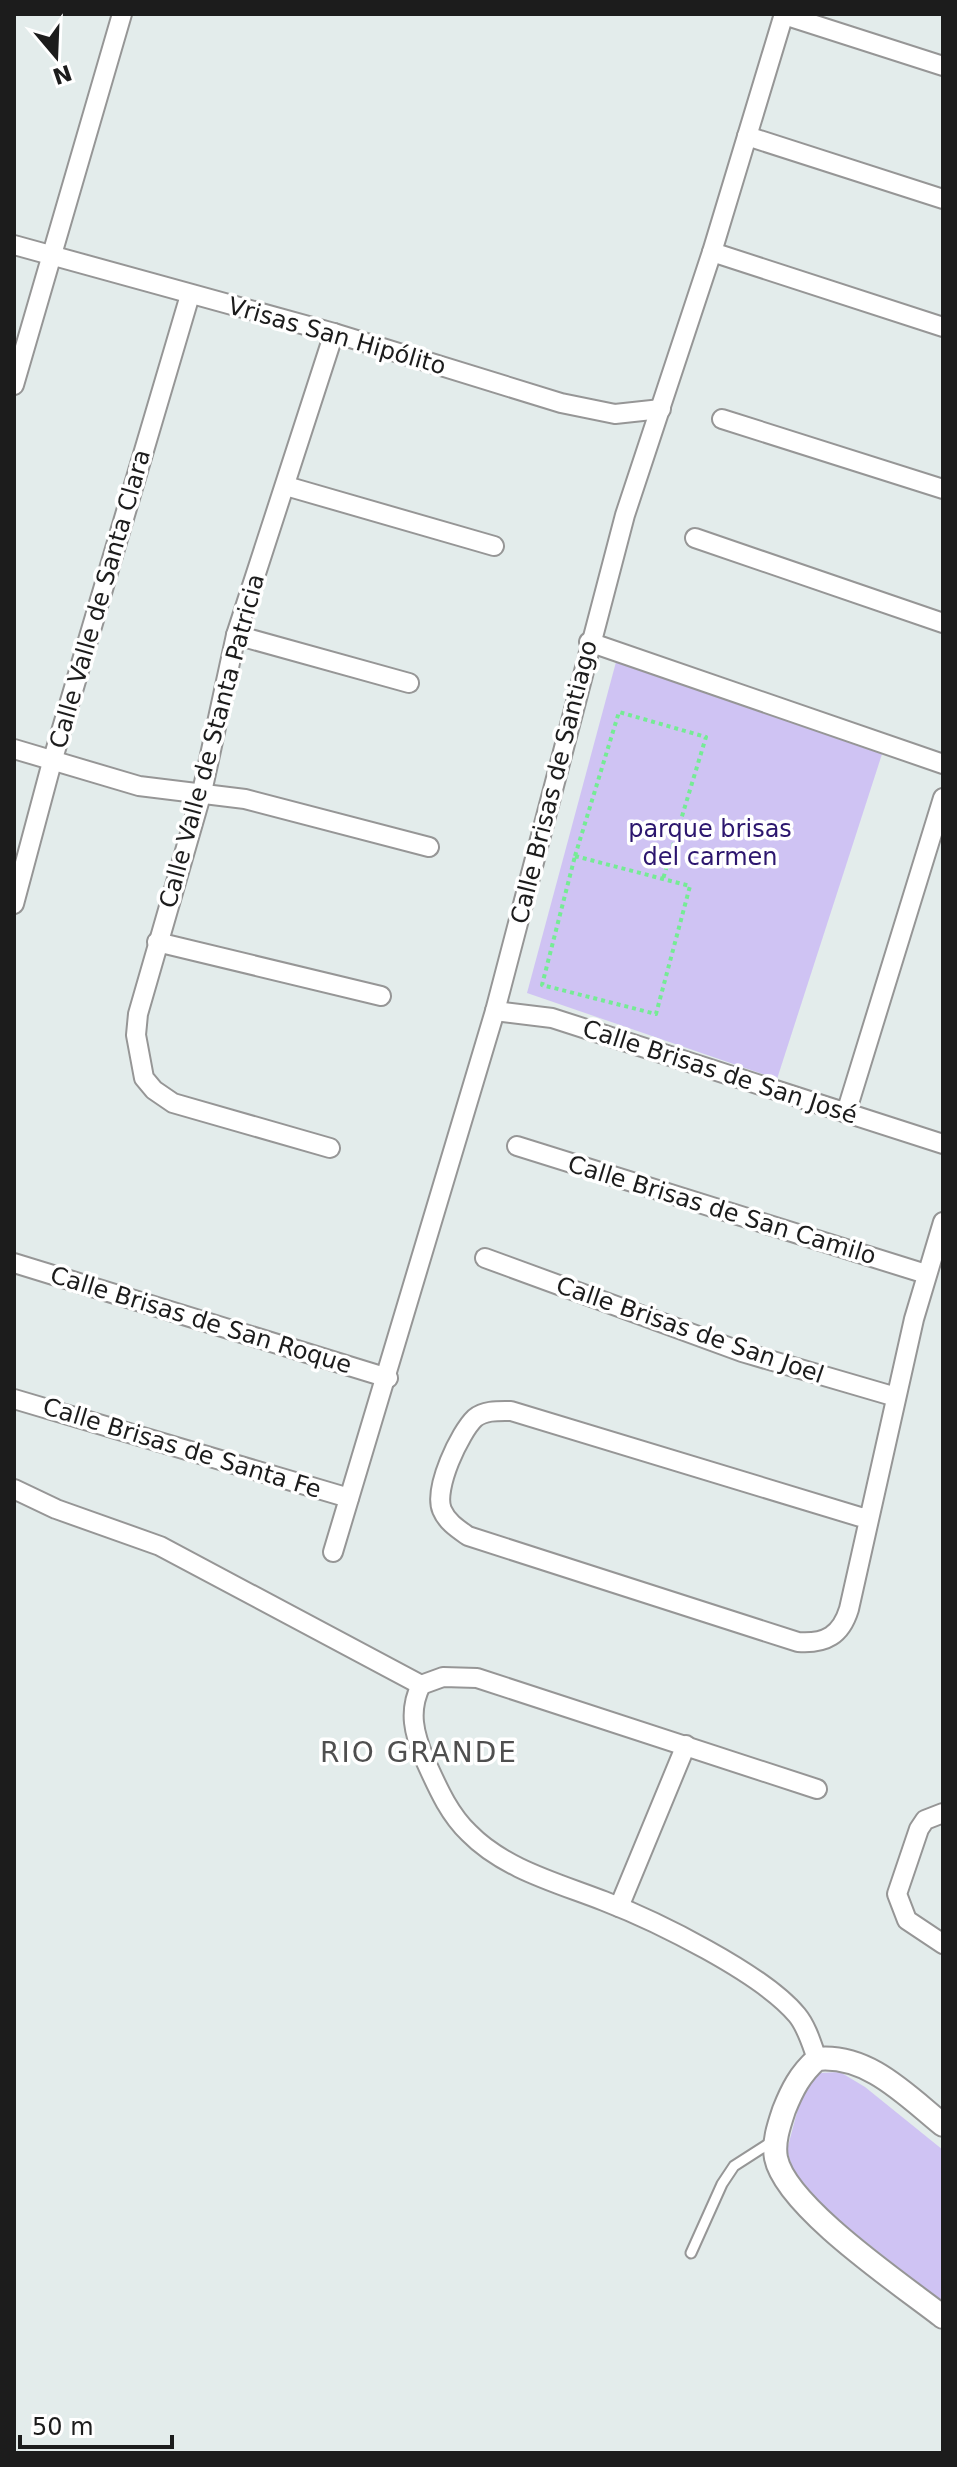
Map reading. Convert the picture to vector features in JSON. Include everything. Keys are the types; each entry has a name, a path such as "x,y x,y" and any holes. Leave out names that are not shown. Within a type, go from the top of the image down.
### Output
{"street":[{"path":"14,385 122,14"},
{"path":"784,14 943,66"},
{"name":"Calle Brisas de Santiago","path":"333,1552 388,1378 457,1129 495,1011 589,642 625,515 712,252 784,14"},
{"path":"747,136 943,199"},
{"name":"Vrisas San Hipólito","path":"14,245 334,333 595,411 615,414 661,409"},
{"path":"712,252 943,327"},
{"name":"Calle Valle de Santa Clara","path":"14,904 52,762 190,295"},
{"name":"Calle Valle de Stanta Patricia","path":"330,1148 173,1103 154,1090 139,1061 138,1014 202,792 236,635 334,333"},
{"path":"722,419 943,489"},
{"path":"286,486 494,546"},
{"path":"695,538 943,623"},
{"path":"236,635 409,683"},
{"path":"589,642 943,764"},
{"path":"14,749 139,786 245,799 429,847"},
{"path":"846,1113 943,798"},
{"path":"157,942 381,996"},
{"name":"Calle Brisas de San José","path":"495,1011 552,1018 943,1144"},
{"name":"Calle Brisas de San Camilo","path":"517,1146 926,1274"},
{"path":"867,1519 511,1411 493,1411 477,1416 471,1423 447,1472 440,1501 452,1524 468,1536 781,1637 815,1643 839,1631 845,1622 926,1274 943,1222"},
{"name":"Calle Brisas de San Joel","path":"485,1258 742,1352 896,1397"},
{"name":"Calle Brisas de San Roque","path":"14,1263 388,1378"},
{"name":"Calle Brisas de Santa Fe","path":"14,1399 349,1498"},
{"path":"14,1489 56,1509 160,1546 421,1685"},
{"path":"817,1789 477,1678 443,1677 421,1685 411,1704 420,1749 449,1809 470,1834 510,1864 619,1907 682,1936 769,1989 800,2018 817,2059"},
{"path":"619,1907 686,1745"},
{"path":"943,1813 925,1820 919,1829 897,1894 907,1920 943,1944"},
{"path":"943,2125 879,2074 837,2057 817,2059 794,2086 776,2139 776,2157 782,2176 805,2206 943,2317"}],"lane":[{"path":"691,2253 722,2184 734,2166 776,2139"}],"path":[{"path":"575,856 663,879 690,886 656,1014 542,985 575,856 619,712 706,737 663,879"}],"green space":[{"name":"parque brisas del carmen","path":"616,662 882,754 777,1079 527,993"},
{"path":"840,2072 865,2087 943,2150 943,2303 799,2189 787,2150 801,2097 819,2073"}],"district":[{"name":"RIO GRANDE","path":"419,1752"}]}
